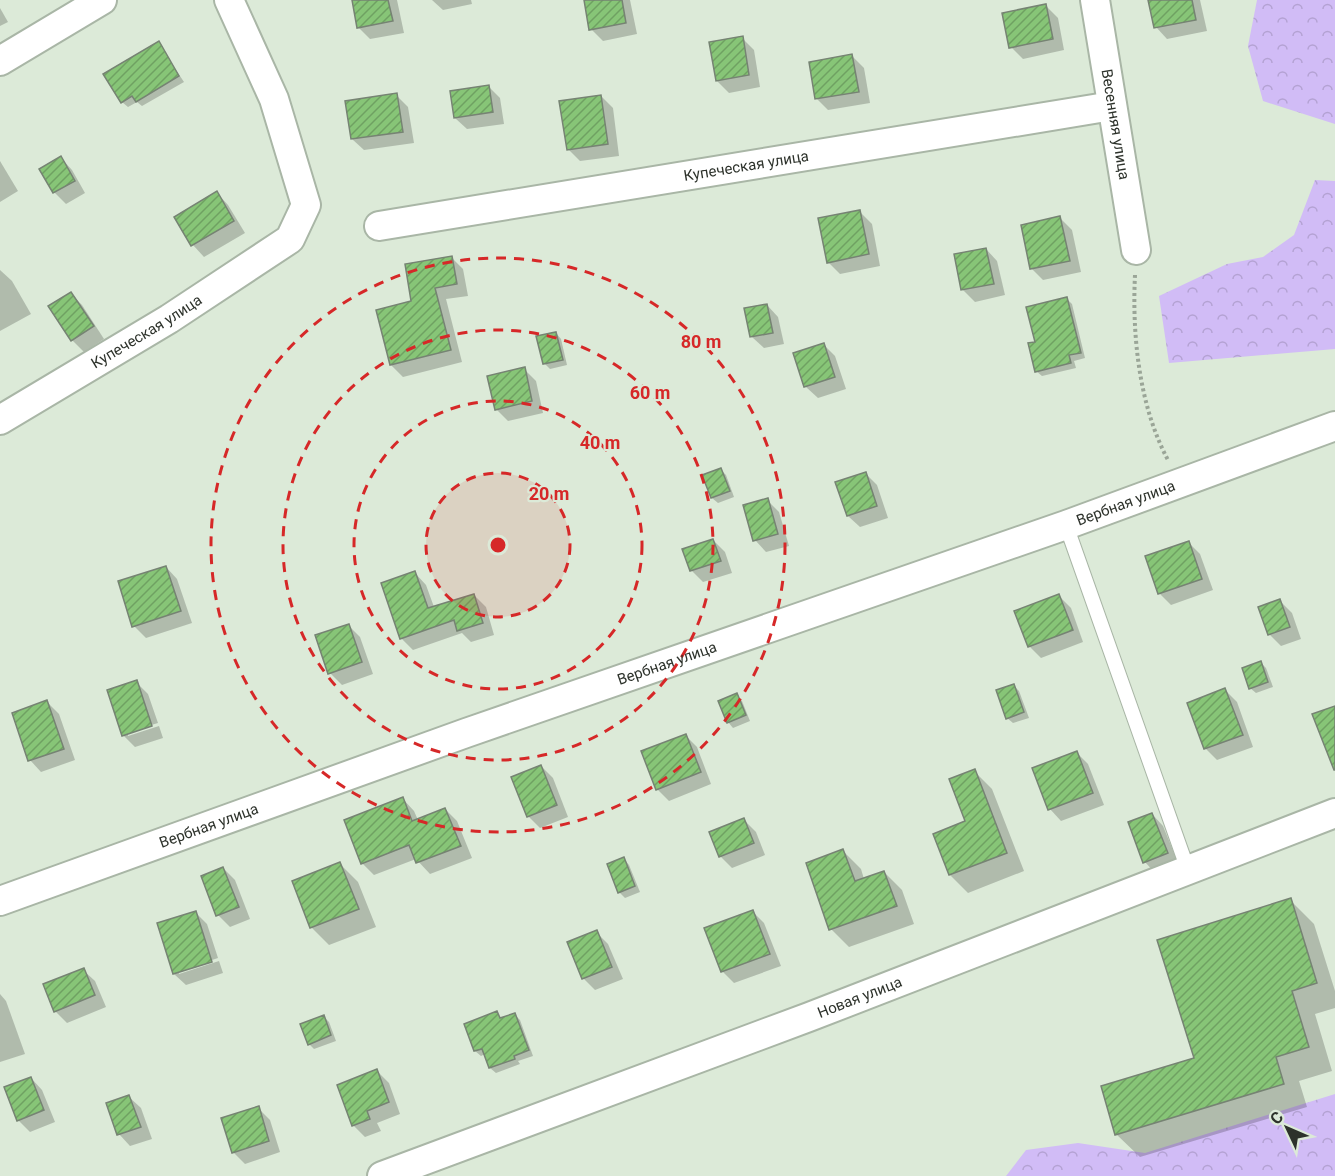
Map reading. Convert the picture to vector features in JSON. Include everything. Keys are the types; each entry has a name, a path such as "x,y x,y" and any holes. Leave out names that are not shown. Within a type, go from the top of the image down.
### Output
{"street":[{"path":"0,61 102,0"},
{"name":"Купеческая улица","path":"0,420 169,319 290,238 306,205 274,99 229,0"},
{"name":"Весенняя улица","path":"1095,0 1136,250"},
{"name":"Купеческая улица","path":"379,226 1112,106"},
{"name":"Вербная улица","path":"0,901 466,733 1066,525 1335,426"},
{"name":"Новая улица","path":"382,1176 809,1017 1335,813"}],"lane":[{"path":"1066,525 1188,870"}],"path":[{"path":"1136,250 1134,296 1147,407 1158,440 1181,483"}],"green space":[{"path":"1257,0 1335,0 1335,124 1263,101 1248,46"},
{"path":"1315,180 1335,181 1335,349 1169,363 1159,296 1227,264 1263,257 1294,235"},
{"path":"1335,1094 1335,1176 1006,1176 1026,1150 1078,1143 1145,1153"}],"building":[{"path":"352,0 388,0 393,21 357,28"},
{"path":"584,0 622,0 626,23 589,30"},
{"path":"1148,0 1192,0 1196,20 1154,28"},
{"path":"1046,4 1053,39 1009,48 1002,13"},
{"path":"743,36 749,75 716,81 709,42"},
{"path":"159,41 179,76 136,102 132,96 121,103 103,74"},
{"path":"852,54 859,92 815,99 809,62"},
{"path":"489,85 493,112 454,118 450,91"},
{"path":"397,93 403,132 351,139 345,101"},
{"path":"601,95 608,144 567,150 559,101"},
{"path":"61,156 75,181 53,193 39,169"},
{"path":"217,191 234,221 191,246 174,217"},
{"path":"860,210 869,254 827,263 818,218"},
{"path":"1060,216 1070,261 1030,269 1021,225"},
{"path":"986,248 994,284 961,290 954,254"},
{"path":"452,256 457,284 435,288 451,350 390,365 376,310 411,301 405,264"},
{"path":"71,292 94,326 71,341 48,306"},
{"path":"1067,297 1081,353 1069,355 1071,363 1035,372 1028,343 1035,342 1026,307"},
{"path":"767,304 773,333 750,337 744,308"},
{"path":"556,332 563,360 543,364 536,336"},
{"path":"824,343 835,377 804,387 793,353"},
{"path":"525,367 532,401 495,410 487,376"},
{"path":"721,468 730,491 711,498 702,475"},
{"path":"866,472 877,506 847,516 835,482"},
{"path":"768,498 778,534 753,541 743,505"},
{"path":"713,539 721,561 690,571 682,549"},
{"path":"1189,541 1202,579 1158,594 1145,556"},
{"path":"166,566 181,611 132,627 118,581"},
{"path":"415,571 428,608 474,594 483,623 457,631 454,620 400,639 381,583"},
{"path":"1059,594 1073,630 1028,647 1014,611"},
{"path":"1280,599 1290,627 1268,635 1258,607"},
{"path":"349,624 362,662 328,674 315,635"},
{"path":"1261,661 1268,682 1249,689 1242,668"},
{"path":"137,680 152,726 122,736 107,690"},
{"path":"1014,684 1024,712 1006,719 996,690"},
{"path":"1225,688 1243,735 1204,749 1187,703"},
{"path":"737,693 746,715 727,723 718,701"},
{"path":"47,700 64,749 28,761 12,713"},
{"path":"1335,706 1335,770 1334,770 1312,714"},
{"path":"686,734 701,772 656,790 641,751"},
{"path":"1077,751 1093,793 1048,810 1032,768"},
{"path":"541,765 557,805 527,817 511,777"},
{"path":"975,769 1007,853 949,875 933,834 965,821 949,779"},
{"path":"403,797 412,821 445,808 461,846 416,863 409,845 361,864 344,820"},
{"path":"1152,813 1168,853 1143,863 1128,822"},
{"path":"744,818 754,843 719,857 709,832"},
{"path":"843,849 855,881 884,871 897,906 829,930 806,863"},
{"path":"624,857 635,886 618,893 607,864"},
{"path":"340,862 359,909 310,928 292,881"},
{"path":"223,867 239,907 216,916 201,876"},
{"path":"1291,898 1317,983 1292,991 1309,1047 1276,1057 1284,1084 1115,1135 1101,1086 1194,1058 1157,940"},
{"path":"753,910 770,954 721,972 704,928"},
{"path":"196,911 212,962 173,974 157,923"},
{"path":"597,930 612,967 582,979 567,942"},
{"path":"84,968 95,995 54,1012 43,984"},
{"path":"497,1011 500,1018 515,1013 529,1050 514,1056 515,1059 489,1068 482,1049 474,1051 464,1024"},
{"path":"324,1015 331,1035 308,1045 300,1024"},
{"path":"377,1069 389,1102 367,1111 370,1119 352,1126 337,1085"},
{"path":"31,1077 44,1110 17,1121 4,1087"},
{"path":"129,1095 141,1127 117,1135 106,1103"},
{"path":"259,1106 269,1141 232,1153 221,1118"}]}
